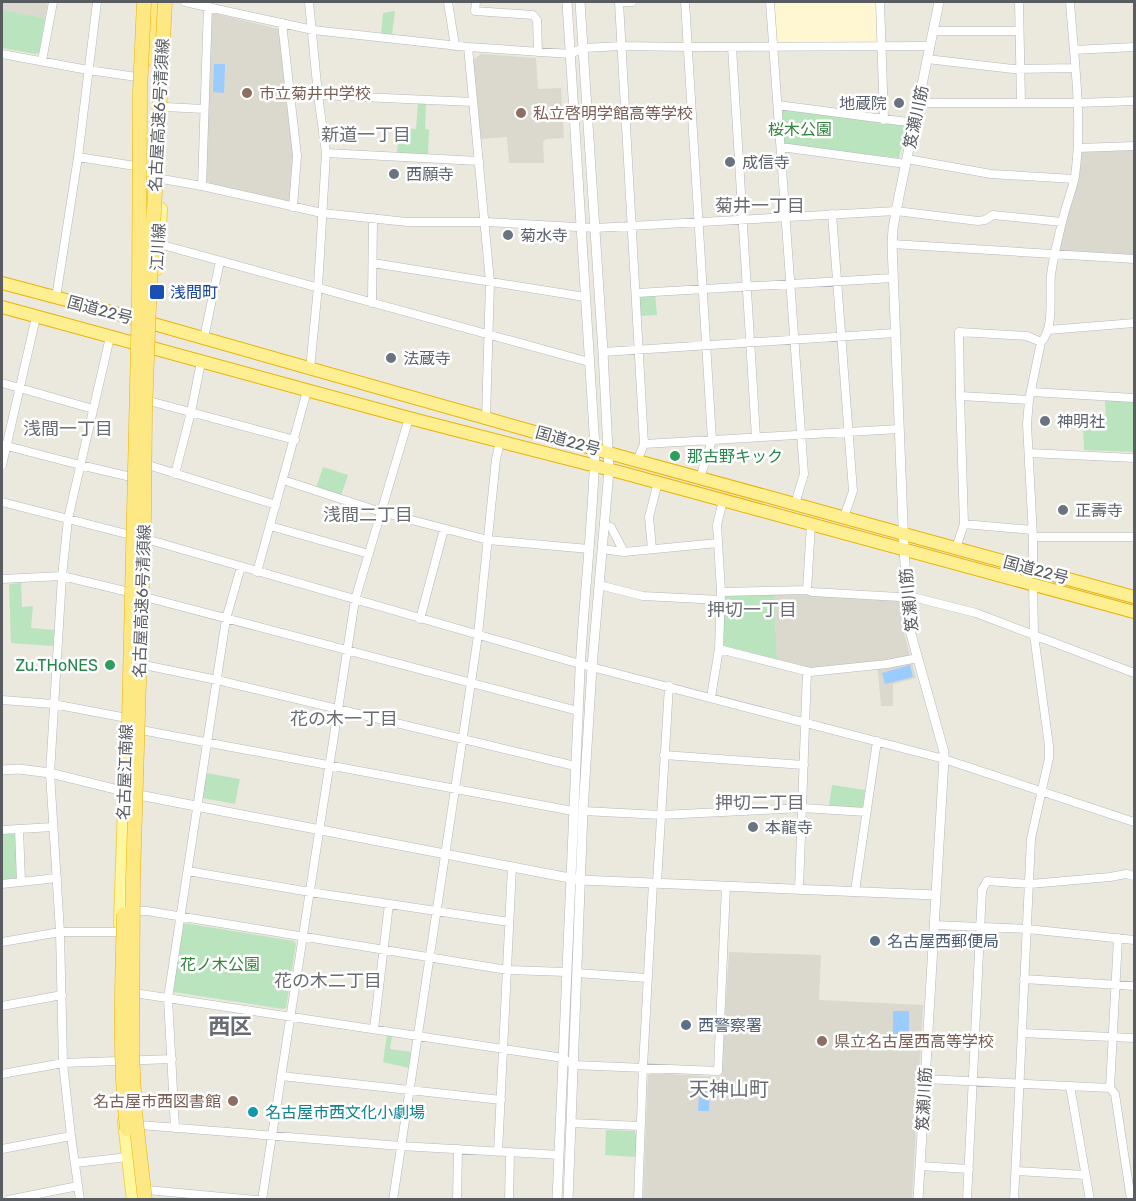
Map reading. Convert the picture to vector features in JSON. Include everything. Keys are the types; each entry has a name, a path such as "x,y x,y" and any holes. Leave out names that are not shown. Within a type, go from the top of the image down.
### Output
{"highway":[{"name":"名古屋高速6号清須線","path":"142,2 140,92 145,412 144,528 134,879 132,1053 135,1112 146,1196"},
{"path":"144,304 152,2"},
{"path":"144,304 150,238 159,2"},
{"name":"名古屋高速6号清須線","path":"134,1200 123,1095 122,970 144,304 167,2"},
{"name":"国道22号","path":"2,283 1134,597"},
{"name":"国道22号","path":"2,307 1134,612"}],"main road":[{"name":"江川線","path":"134,343 137,77 142,2"},
{"name":"江川線","path":"152,348 162,179 167,2"},
{"name":"名古屋江南線","path":"134,343 127,718 120,932 120,1060 121,1096 134,1200"},
{"name":"名古屋江南線","path":"146,1196 134,1060 134,993 152,348"}],"street":[{"path":"42,61 53,2"},
{"path":"56,298 78,157 97,2"},
{"path":"185,2 312,30 455,46 570,54 583,48 622,46 688,48 930,46"},
{"path":"309,2 326,153 318,287 310,369"},
{"path":"448,2 455,46"},
{"path":"476,2 475,11 534,15 537,20 538,52"},
{"path":"567,2 595,448 575,766 580,880 568,1200"},
{"path":"557,1200 570,878 592,667 609,470 580,2"},
{"path":"632,2 619,2 644,444 637,461"},
{"path":"685,2 712,440 700,478"},
{"path":"770,2 804,474 795,504"},
{"path":"880,2 884,120"},
{"name":"笈瀬川筋","path":"918,1200 944,752 909,627 892,244 896,211 939,2"},
{"path":"1019,2 1021,103"},
{"path":"1033,569 1027,424 1041,342 1045,339 1048,330 1054,254 1074,179 1078,148 1070,2"},
{"path":"202,186 208,6"},
{"path":"282,23 297,156 294,207"},
{"path":"933,31 1019,31"},
{"path":"468,47 490,282 486,418"},
{"path":"1074,50 1134,47"},
{"path":"732,48 756,437"},
{"path":"2,54 137,77"},
{"path":"927,59 1019,69 1075,68"},
{"path":"290,96 318,95 473,102"},
{"path":"919,103 1134,101"},
{"path":"778,105 915,123"},
{"path":"165,107 204,109"},
{"path":"1078,148 1134,146"},
{"path":"781,147 907,161 991,174 1074,179"},
{"path":"326,153 479,161"},
{"path":"78,157 135,166 162,179 321,213 407,222 485,222 595,228 896,211 978,221 986,220 993,215 1062,222"},
{"path":"832,214 854,491 844,517"},
{"path":"372,303 373,219"},
{"path":"159,244 589,362"},
{"path":"892,244 1134,259"},
{"path":"204,338 219,261"},
{"path":"373,264 585,297"},
{"path":"637,293 893,278"},
{"path":"2,465 4,445 36,317"},
{"path":"1048,330 1134,323"},
{"path":"956,548 964,524 959,332 1027,336 1041,342"},
{"path":"603,352 895,333"},
{"path":"80,1200 70,1136 63,1063 60,932 50,772 62,576 68,519 110,337"},
{"path":"175,474 201,362"},
{"path":"2,384 93,409"},
{"path":"257,572 308,391"},
{"path":"960,396 1134,398"},
{"path":"149,401 295,440"},
{"path":"262,1200 355,600 409,418"},
{"path":"644,444 899,429"},
{"path":"393,1200 478,635 496,459 500,442"},
{"path":"4,445 131,477"},
{"path":"1029,453 1134,458"},
{"path":"148,465 276,505"},
{"path":"283,480 381,512 488,540 589,549"},
{"path":"652,549 649,517 658,482"},
{"path":"711,698 720,649 721,596 717,525 723,500"},
{"path":"2,502 146,540 580,664 944,759 1134,822"},
{"path":"807,590 811,524"},
{"path":"964,524 1033,534 1134,537"},
{"path":"604,525 611,527 624,552"},
{"path":"270,526 369,554"},
{"path":"420,619 444,529"},
{"path":"602,549 624,552 718,543"},
{"path":"175,1128 168,998 226,619 241,567"},
{"path":"2,579 62,576 129,592"},
{"path":"1014,1200 1031,839 1049,746 1034,635 1033,584"},
{"path":"599,585 643,596 721,596 807,590 916,598 976,614 1134,673"},
{"path":"145,597 578,711"},
{"path":"720,649 807,671 887,664 918,658"},
{"path":"144,665 217,680 575,766"},
{"path":"799,889 807,671"},
{"path":"638,1200 647,978 669,687"},
{"path":"2,699 53,704 127,718"},
{"path":"141,730 578,811 661,815 802,808 866,812"},
{"path":"855,891 877,741"},
{"path":"664,755 804,765"},
{"path":"2,770 50,772 140,795 580,880 936,895"},
{"path":"2,830 53,827"},
{"path":"19,829 21,882"},
{"path":"498,1152 512,867"},
{"path":"188,871 509,922"},
{"path":"967,1200 982,890 987,881 1030,884 1126,874 1134,876"},
{"path":"2,884 57,878"},
{"path":"134,993 563,1058 573,1065 717,1071 726,886"},
{"path":"374,1029 390,904"},
{"path":"136,911 507,970 566,972"},
{"path":"934,925 1027,929 1134,940"},
{"path":"2,942 60,932 120,932"},
{"path":"1118,938 1110,1088 1115,1094 1131,1200"},
{"path":"577,973 647,978"},
{"path":"1024,980 1134,986"},
{"path":"2,1006 62,995"},
{"path":"1022,1033 1134,1038"},
{"path":"2,1074 63,1063 172,1059"},
{"path":"281,1076 501,1100"},
{"path":"925,1079 1110,1088"},
{"path":"1070,1086 1089,1200"},
{"path":"571,1123 640,1126"},
{"path":"140,1125 401,1146 559,1155"},
{"path":"2,1149 70,1136"},
{"path":"457,1200 458,1149"},
{"path":"509,1200 510,1152"},
{"path":"75,1163 128,1157"},
{"path":"920,1166 969,1169"},
{"path":"1016,1172 1085,1175"},
{"path":"8,1200 78,1186"},
{"path":"146,1196 257,1200"}],"shaded area":[{"path":"2,2 48,2 45,18 2,10"},
{"path":"774,2 876,2 878,43 777,44"},
{"name":"市立菊井中学校","path":"213,13 279,29 295,156 292,200 206,183 210,16"},
{"name":"私立啓明学館高等学校","path":"481,54 536,58 538,89 561,88 564,138 546,139 543,142 544,163 509,163 507,137 481,139 473,60"},
{"path":"1134,150 1134,257 1060,252 1058,249 1079,177 1081,154 1084,151"},
{"path":"801,593 901,600 903,629 916,678 893,684 893,706 881,706 877,662 809,668 777,659 774,594"},
{"name":"県立名古屋西高等学校","path":"729,952 821,955 819,1000 923,1005 912,1199 643,1200 648,1075 651,1073 721,1077"}],"green space":[{"path":"2,10 45,18 39,53 2,48"},
{"path":"395,11 392,35 381,34 383,13"},
{"path":"418,103 426,104 425,129 429,130 428,155 397,153 399,128 416,129"},
{"name":"桜木公園","path":"785,110 906,126 899,158 786,145 783,142 781,112"},
{"path":"655,294 657,315 640,316 639,297"},
{"path":"1105,400 1134,402 1134,452 1084,450 1083,425 1106,424"},
{"path":"323,467 348,475 341,496 316,488"},
{"path":"21,583 22,607 33,606 31,628 54,630 53,646 11,643 9,584"},
{"path":"727,594 774,594 777,659 723,644"},
{"path":"206,773 240,779 235,804 202,798"},
{"path":"832,785 865,790 863,806 859,808 829,806"},
{"path":"13,833 17,836 19,876 17,879 2,881 2,834"},
{"name":"花ノ木公園","path":"184,923 294,941 296,944 286,1008 173,992"},
{"path":"387,1035 392,1036 390,1049 411,1052 409,1068 383,1062"},
{"path":"606,1130 634,1131 636,1157 605,1155"}],"water":[{"path":"214,64 225,64 224,93 213,92"},
{"path":"910,665 913,677 885,684 882,673"},
{"path":"893,1011 909,1011 909,1040 893,1040"},
{"path":"700,1082 710,1082 709,1111 698,1111"}],"place":[{"name":"市立菊井中学校","path":"247,93"},
{"name":"地蔵院","path":"899,103"},
{"name":"私立啓明学館高等学校","path":"521,113"},
{"name":"成信寺","path":"730,162"},
{"name":"西願寺","path":"394,174"},
{"name":"菊水寺","path":"508,235"},
{"name":"浅間町","path":"157,292"},
{"name":"法蔵寺","path":"391,358"},
{"name":"神明社","path":"1045,421"},
{"name":"那古野キック","path":"675,456"},
{"name":"正壽寺","path":"1063,510"},
{"name":"Zu.THoNES","path":"110,665"},
{"name":"本龍寺","path":"753,827"},
{"name":"名古屋西郵便局","path":"875,941"},
{"name":"西警察署","path":"686,1025"},
{"name":"県立名古屋西高等学校","path":"822,1041"},
{"name":"名古屋市西図書館","path":"233,1101"},
{"name":"名古屋市西文化小劇場","path":"253,1112"}],"district":[{"name":"新道一丁目","path":"366,135"},
{"name":"菊井一丁目","path":"760,206"},
{"name":"浅間一丁目","path":"68,429"},
{"name":"浅間二丁目","path":"368,515"},
{"name":"押切一丁目","path":"752,610"},
{"name":"花の木一丁目","path":"344,719"},
{"name":"押切二丁目","path":"760,803"},
{"name":"花の木二丁目","path":"328,981"},
{"name":"西区","path":"230,1026"},
{"name":"天神山町","path":"729,1089"}]}
